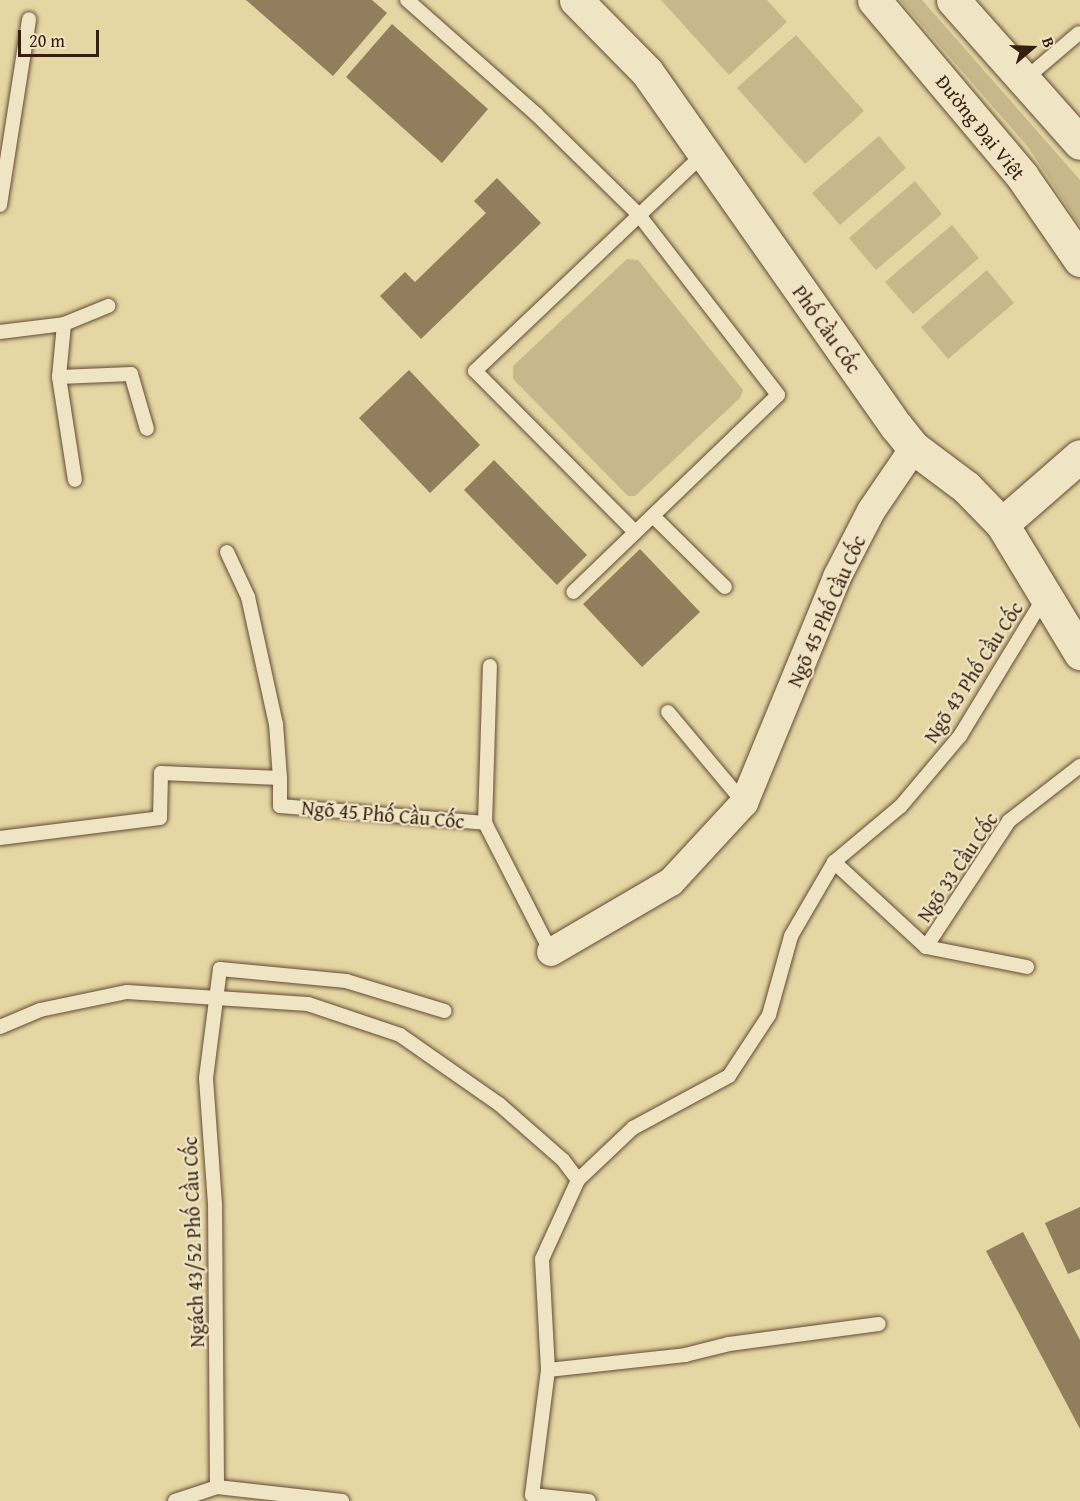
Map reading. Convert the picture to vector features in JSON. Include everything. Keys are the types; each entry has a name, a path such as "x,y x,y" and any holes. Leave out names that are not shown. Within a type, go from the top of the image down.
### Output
{"street":[{"name":"Phố Cầu Cốc","path":"576,0 647,72 914,448 966,487 1002,524 1080,652"},
{"name":"Đường Đại Việt","path":"874,0 1015,167 1080,260"},
{"path":"953,0 1080,143"},
{"name":"Ngõ 45 Phố Cầu Cốc","path":"551,952 671,882 744,803 837,577 871,510 914,448"},
{"path":"1002,524 1080,456"}],"lane":[{"path":"407,0 536,114 639,215 778,395 573,592"},
{"path":"0,205 29,19"},
{"path":"1024,81 1079,33"},
{"path":"636,532 475,371 706,152"},
{"path":"0,332 64,324 108,306"},
{"path":"64,324 59,377 75,480"},
{"path":"59,377 131,374 147,429"},
{"path":"653,516 725,587"},
{"path":"227,552 248,597 276,724 279,778"},
{"name":"Ngõ 43 Phố Cầu Cốc","path":"526,1498 548,1370 542,1259 578,1180 633,1128 729,1077 769,1015 790,936 834,862 901,806 960,736 1045,596"},
{"path":"485,823 490,666"},
{"path":"668,712 744,803"},
{"name":"Ngõ 33 Cầu Cốc","path":"926,947 1009,821 1080,766"},
{"name":"Ngõ 45 Phố Cầu Cốc","path":"0,838 160,818 161,773 279,778 280,806 485,823 551,952"},
{"path":"834,862 926,947 1027,967"},
{"name":"Ngách 43/52 Phố Cầu Cốc","path":"217,1487 215,1204 206,1078 214,996 220,969 346,981 445,1011"},
{"path":"0,1027 40,1010 127,992 308,1004 400,1035 499,1104 563,1160 578,1180"},
{"path":"548,1370 685,1355 729,1344 879,1324"},
{"path":"175,1501 217,1487 342,1501"},
{"path":"526,1498 589,1501"}],"shaded area":[{"path":"661,0 767,0 787,22 729,75"},
{"path":"900,0 922,0 1080,180 1080,226 1028,147"},
{"path":"796,35 864,111 805,164 737,88"},
{"path":"879,136 906,168 840,225 812,193"},
{"path":"915,181 942,214 876,270 849,238"},
{"path":"952,225 979,258 913,314 885,282"},
{"path":"627,259 638,260 743,390 740,398 635,496 628,496 513,379 513,366"},
{"path":"987,270 1014,303 948,359 921,327"}],"building":[{"path":"246,0 372,0 387,13 333,76"},
{"path":"392,24 488,109 442,163 346,77"},
{"path":"497,178 541,223 421,339 380,296 405,272 415,282 486,213 474,201"},
{"path":"409,370 480,445 430,493 359,418"},
{"path":"494,460 587,555 557,585 464,490"},
{"path":"640,549 700,612 642,667 583,604"},
{"path":"1080,1207 1080,1269 1068,1274 1045,1223"},
{"path":"1023,1232 1080,1340 1080,1429 986,1251"}]}
